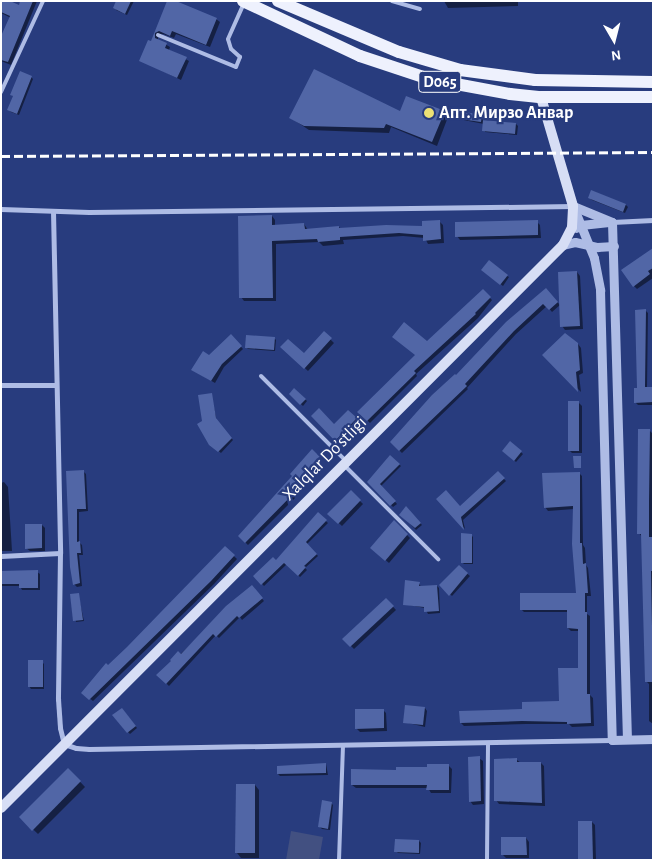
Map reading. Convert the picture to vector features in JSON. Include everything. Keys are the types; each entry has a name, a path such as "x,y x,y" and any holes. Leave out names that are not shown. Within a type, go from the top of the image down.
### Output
{"main road":[{"name":"D065","path":"278,1 398,52 460,70 535,80 653,82"},
{"name":"D065","path":"244,2 336,45 407,73 454,85 541,97 653,97"},
{"name":"Xalqlar Do’stligi","path":"1,808 563,245 570,233 573,206 541,97"}],"street":[{"path":"573,206 598,273 603,324 612,740"},
{"path":"1,209 573,206 612,222"},
{"path":"53,210 60,553 58,699 60,728 64,744 76,748 89,749 653,739"},
{"path":"570,233 580,225 653,220"},
{"path":"612,222 627,740"},
{"path":"563,245 575,242 597,247 614,246"},
{"path":"1,386 56,385"},
{"path":"1,556 60,553"}],"lane":[{"path":"1,92 43,1"},
{"path":"392,1 420,9"},
{"path":"158,34 236,67 240,57 231,49 228,39 244,2"},
{"path":"261,376 438,559"},
{"path":"487,860 488,743"},
{"path":"339,860 343,745"}],"water":[{"path":"291,831 323,837 319,860 286,860"}],"building":[{"path":"1,1 10,1 19,5 20,1 33,1 8,62 1,60 1,36 10,16 1,12"},
{"path":"116,1 131,1 125,14 113,8"},
{"path":"167,1 176,1 217,18 206,45 172,31 170,36 159,31 155,33 155,38 167,43 165,48 187,57 177,78 139,61 148,40 151,41"},
{"path":"314,69 400,111 406,96 445,111 432,142 386,124 384,128 304,126 289,118"},
{"path":"20,71 32,76 17,114 7,110 13,96 10,95"},
{"path":"448,109 482,115 481,122 446,117"},
{"path":"483,120 516,123 515,134 482,131"},
{"path":"591,190 626,204 623,212 588,198"},
{"path":"272,215 272,225 304,223 305,229 339,226 339,228 386,225 422,226 422,221 440,220 441,239 423,241 423,235 399,233 340,237 340,240 318,242 317,239 272,241 273,298 239,298 238,216"},
{"path":"538,220 538,235 455,237 455,222"},
{"path":"653,248 653,268 648,271 650,274 633,287 621,270"},
{"path":"489,260 508,275 500,285 481,270"},
{"path":"577,271 580,326 560,327 558,272"},
{"path":"546,288 558,302 549,310 543,304 514,331 465,384 467,386 399,451 390,442 432,395 456,375 506,322"},
{"path":"483,289 491,297 476,314 414,371 416,373 367,421 357,412 415,355 392,337 404,322 427,341"},
{"path":"646,309 645,387 653,387 653,402 634,403 634,388 637,388 635,310"},
{"path":"324,331 332,338 304,369 280,347 288,339 304,353"},
{"path":"565,333 578,343 580,370 576,372 578,392 542,355"},
{"path":"231,334 242,346 222,364 211,381 191,370 203,351 209,355"},
{"path":"246,335 275,337 274,350 245,348"},
{"path":"294,388 306,399 300,405 289,394"},
{"path":"212,393 216,418 232,438 218,452 209,445 197,424 202,421 198,395"},
{"path":"568,401 579,401 579,451 568,451"},
{"path":"319,408 334,424 348,410 357,418 335,441 311,416"},
{"path":"638,429 650,429 649,537 653,537 653,571 651,571 653,682 645,682 641,534 637,534"},
{"path":"510,441 522,451 514,461 502,451"},
{"path":"312,449 320,457 295,484 299,488 245,543 238,536 292,476 290,474"},
{"path":"390,455 400,464 380,484 396,501 390,506 367,482"},
{"path":"573,456 581,456 581,468 574,468"},
{"path":"84,470 86,509 77,509 77,542 80,541 81,553 77,553 80,583 73,585 70,567 66,471"},
{"path":"498,471 505,478 461,517 464,530 436,499 446,490 460,506"},
{"path":"580,472 580,543 582,543 583,564 586,563 588,593 585,593 585,612 587,612 587,694 590,694 591,723 567,724 567,722 522,721 460,723 459,711 522,709 522,702 559,701 558,668 578,668 578,629 567,628 567,610 520,610 520,593 576,593 572,544 573,506 544,508 542,473"},
{"path":"351,490 361,500 338,524 327,514"},
{"path":"406,506 421,523 415,528 399,515"},
{"path":"318,512 327,520 306,542 317,554 304,566 306,567 298,576 284,563 261,585 253,576 273,557 276,560"},
{"path":"394,520 408,534 385,561 370,548"},
{"path":"25,524 42,524 42,548 25,549"},
{"path":"461,533 472,534 472,563 461,563"},
{"path":"225,546 235,555 211,581 89,700 81,693 106,663 108,665 127,647"},
{"path":"459,565 468,573 449,596 439,585"},
{"path":"38,570 38,588 19,588 19,584 1,584 1,571"},
{"path":"405,580 420,582 419,586 437,585 439,611 424,612 424,607 403,605"},
{"path":"252,585 263,598 239,618 237,616 216,637 213,634 166,684 156,675 171,661 178,651 181,654 226,606"},
{"path":"79,593 83,620 73,621 70,594"},
{"path":"386,598 394,606 350,647 342,639"},
{"path":"28,660 43,660 43,687 28,687"},
{"path":"405,705 425,707 423,725 403,723"},
{"path":"122,708 136,726 127,733 112,715"},
{"path":"355,709 384,709 384,728 355,729"},
{"path":"480,756 481,801 469,802 468,757"},
{"path":"517,758 517,762 541,762 542,803 494,801 494,759"},
{"path":"326,763 326,773 277,774 277,766"},
{"path":"427,764 449,764 449,790 426,790 427,785 351,785 351,769 396,770 396,767 427,767"},
{"path":"68,768 81,781 32,831 19,817"},
{"path":"236,784 255,784 255,853 235,853"},
{"path":"322,800 332,802 328,829 318,827"},
{"path":"578,821 592,821 593,860 578,860"},
{"path":"501,837 526,837 527,855 501,855"},
{"path":"395,839 419,840 419,853 394,852"}],"railway":[{"path":"1,156 653,152"}],"place":[{"name":"Апт. Мирзо Анвар","path":"429,113"}]}
